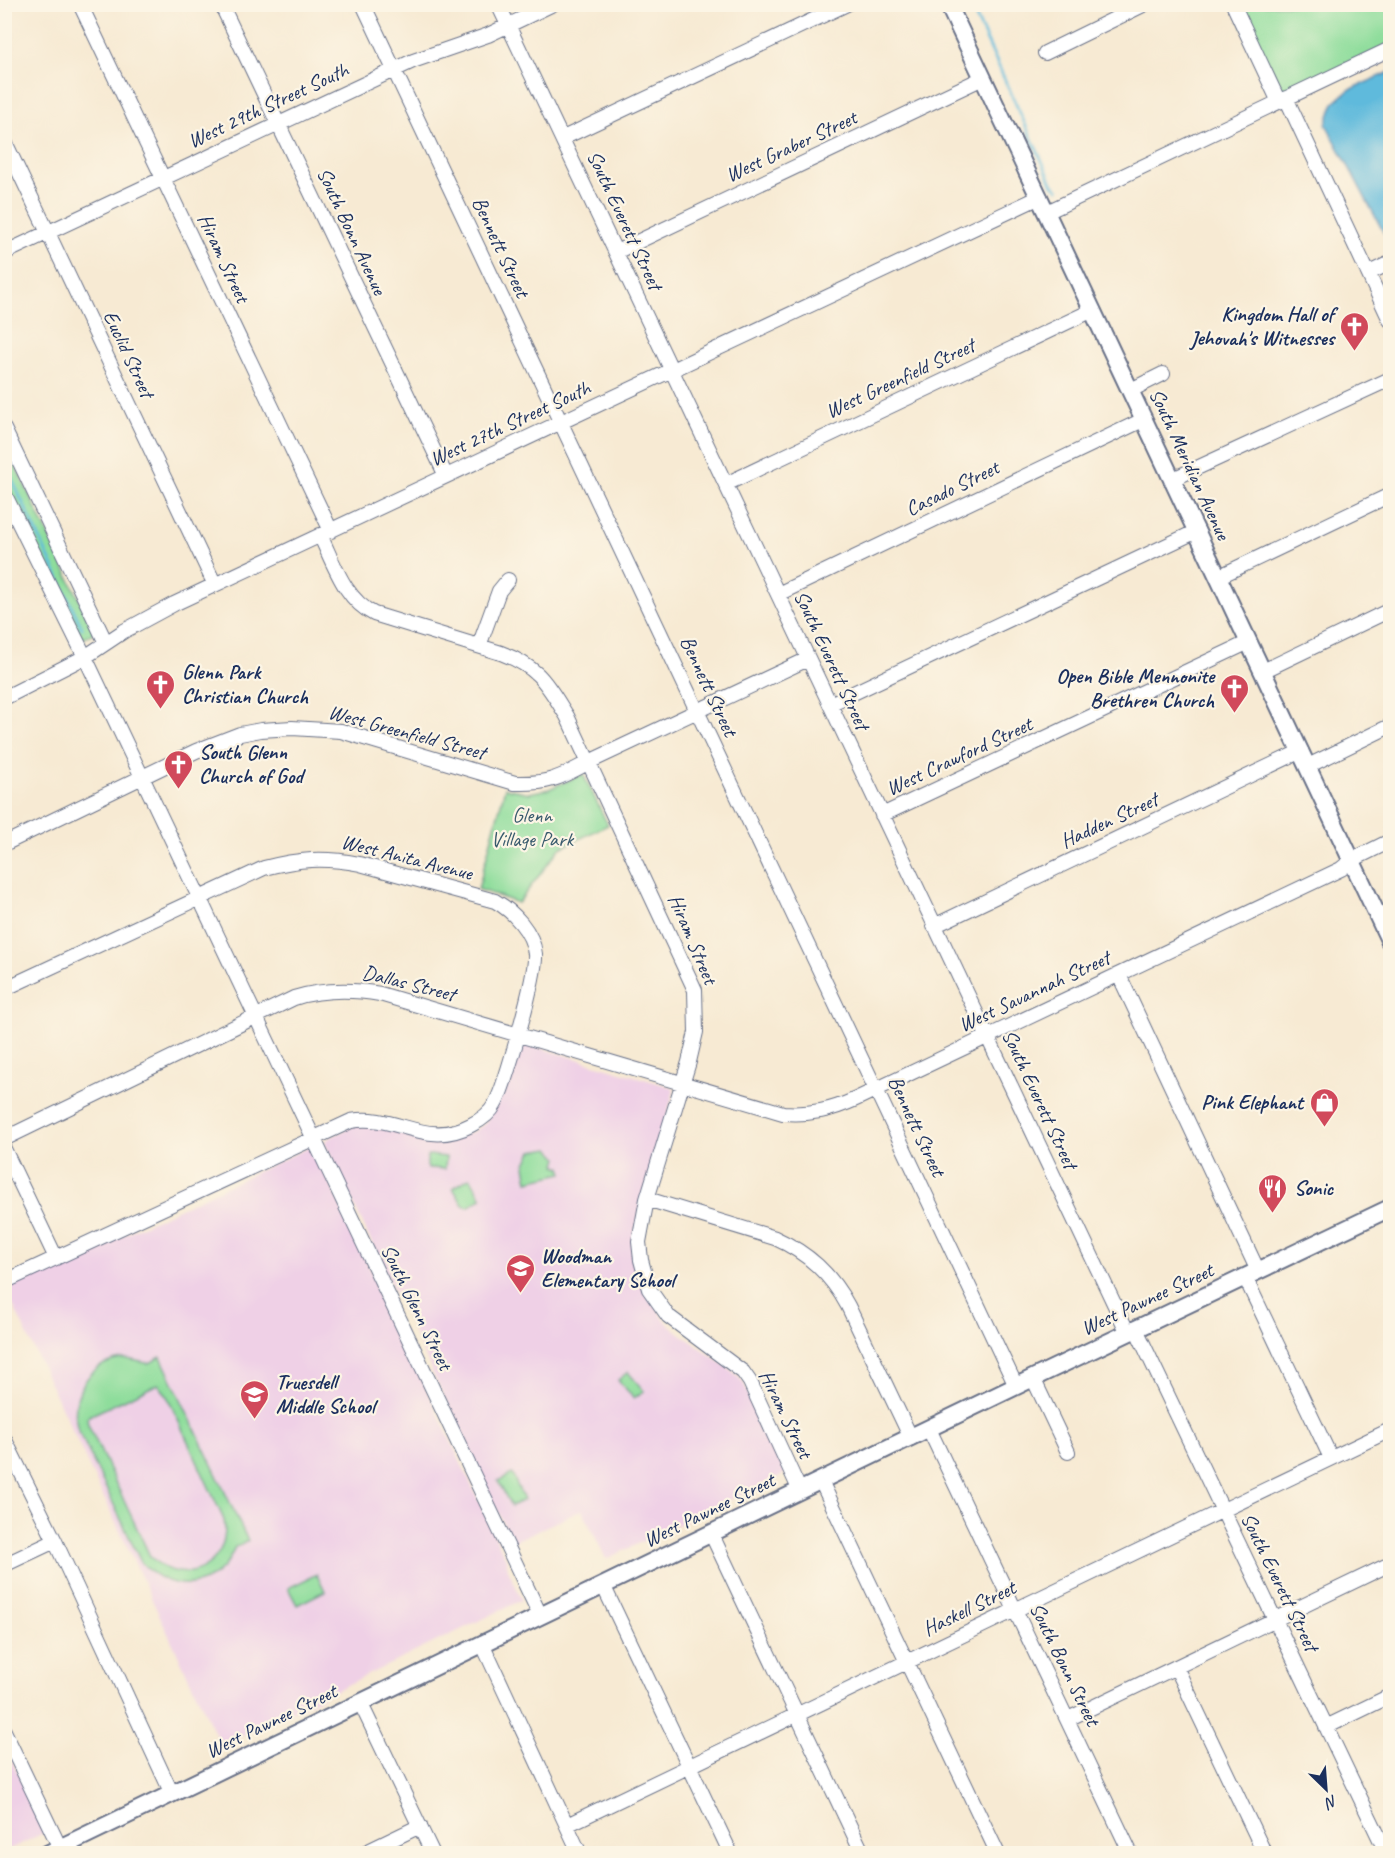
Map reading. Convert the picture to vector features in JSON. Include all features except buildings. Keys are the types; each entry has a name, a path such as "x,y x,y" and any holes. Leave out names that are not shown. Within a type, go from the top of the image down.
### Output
{"main road":[{"name":"South Meridian Avenue","path":"948,4 1390,942"},
{"name":"West Pawnee Street","path":"53,1851 1390,1208"}],"street":[{"name":"Hiram Street","path":"80,4 163,178 326,533 353,599 363,609 374,615 521,661 543,677 567,716 695,990 696,1032 647,1199 639,1242 649,1289 668,1316 743,1372 750,1382 800,1491"},
{"name":"South Bonn Avenue","path":"221,4 446,476"},
{"name":"Bennett Street","path":"363,4 1016,1386"},
{"name":"South Everett Street","path":"498,4 987,1036 1222,1510 1326,1727 1384,1833 1387,1854"},
{"name":"West 29th Street South","path":"4,253 420,57 472,41 553,4"},
{"path":"563,138 847,4"},
{"path":"1045,53 1145,4"},
{"path":"1233,4 1369,273 1390,320"},
{"name":"West 27th Street South","path":"4,698 85,657 158,613 671,369 1282,100 1390,49"},
{"name":"West Graber Street","path":"616,252 983,78"},
{"name":"Euclid Street","path":"4,140 215,585"},
{"path":"1369,273 1390,263"},
{"name":"West Greenfield Street","path":"726,484 1093,310"},
{"path":"1131,390 1163,374"},
{"path":"1173,480 1390,379"},
{"name":"Casado Street","path":"778,594 1145,419"},
{"path":"4,429 106,643"},
{"path":"4,493 142,777"},
{"path":"1218,577 1390,495"},
{"path":"830,704 1197,531"},
{"path":"479,646 499,591 508,580"},
{"path":"1263,671 1390,610"},
{"name":"West Crawford Street","path":"882,815 1249,642"},
{"name":"West Greenfield Street","path":"4,844 196,751 240,734 292,728 341,731 515,783 542,783 557,778 808,659"},
{"name":"Hadden Street","path":"934,926 1304,759 1390,726"},
{"name":"South Glenn Street","path":"142,777 540,1615"},
{"name":"West Savannah Street","path":"682,1083 783,1113 816,1113 832,1109 1341,869 1352,860 1390,841"},
{"name":"West Anita Avenue","path":"4,989 264,868 288,862 322,859 360,864 495,901 507,908 532,944 535,953 517,1035"},
{"path":"1119,975 1331,1458"},
{"name":"Dallas Street","path":"4,1139 294,998 307,994 356,990 380,994 682,1083"},
{"path":"4,1282 312,1137 351,1121 361,1119 382,1121 436,1135 462,1130 489,1113 500,1095 517,1035"},
{"path":"4,1149 56,1258"},
{"path":"647,1199 775,1238 795,1247 818,1265 837,1287 848,1306 911,1438"},
{"path":"1033,1378 1068,1452"},
{"name":"South Bonn Street","path":"928,1429 1131,1854"},
{"name":"Haskell Street","path":"567,1825 1390,1430"},
{"path":"4,1438 55,1541 172,1794"},
{"name":"Hiram Street","path":"821,1481 998,1854"},
{"path":"711,1533 863,1854"},
{"path":"4,1565 55,1541"},
{"path":"1068,1719 1390,1564"},
{"path":"603,1585 731,1854"},
{"path":"482,1643 580,1854"},
{"path":"1176,1667 1265,1854"},
{"path":"1326,1727 1390,1696"},
{"path":"360,1702 433,1854"},
{"path":"4,1731 53,1851"},
{"path":"362,1854 420,1826"}],"shaded area":[{"name":"Woodman Elementary School","path":"527,1044 671,1087 674,1090 634,1235 660,1314 670,1326 732,1371 743,1382 786,1473 606,1559 582,1510 512,1542 325,1143 326,1140 357,1124 455,1137 473,1132 485,1124 519,1049"},
{"name":"Truesdell Middle School","path":"310,1147 314,1149 506,1559 522,1600 221,1746 6,1290"},
{"path":"4,1745 46,1832 5,1851 4,1851"}],"green space":[{"path":"1233,5 1390,5 1390,48 1279,102"},
{"path":"4,442 93,628 93,633 83,639 78,636 5,483"},
{"name":"Glenn Village Park","path":"583,774 608,825 560,848 518,903 478,889 505,788 529,793 549,789"},
{"path":"550,1148 558,1158 556,1165 561,1167 563,1173 528,1181 525,1166 532,1151"},
{"path":"427,1156 446,1157 445,1169 428,1168"},
{"path":"469,1178 482,1198 468,1207 463,1205 453,1188"},
{"path":"161,1357 248,1541 235,1547 228,1562 218,1573 193,1584 179,1584 166,1580 153,1573 141,1562 77,1427 76,1403 85,1382 92,1373 112,1361 124,1359 148,1363","holes":["158,1384 166,1394 224,1520 224,1536 220,1550 212,1561 202,1568 189,1572 176,1572 162,1566 150,1556 88,1424 87,1417"]},
{"path":"628,1372 644,1391 634,1398 618,1380"},
{"path":"512,1474 524,1500 511,1506 498,1481"},
{"path":"317,1574 325,1591 297,1605 288,1588"}],"water":[{"path":"1390,72 1390,231 1384,233 1326,124 1334,103 1349,90"}],"waterway":[{"path":"970,4 1053,185 1058,189"},
{"path":"4,463 82,628"}],"place":[{"name":"Kingdom Hall of Jehovah's Witnesses","path":"1355,352"},
{"name":"Glenn Park Christian Church","path":"161,710"},
{"name":"Open Bible Mennonite Brethren Church","path":"1235,714"},
{"name":"South Glenn Church of God","path":"178,790"},
{"name":"Pink Elephant","path":"1324,1128"},
{"name":"Sonic","path":"1273,1214"},
{"name":"Woodman Elementary School","path":"520,1294"},
{"name":"Truesdell Middle School","path":"255,1420"}]}
